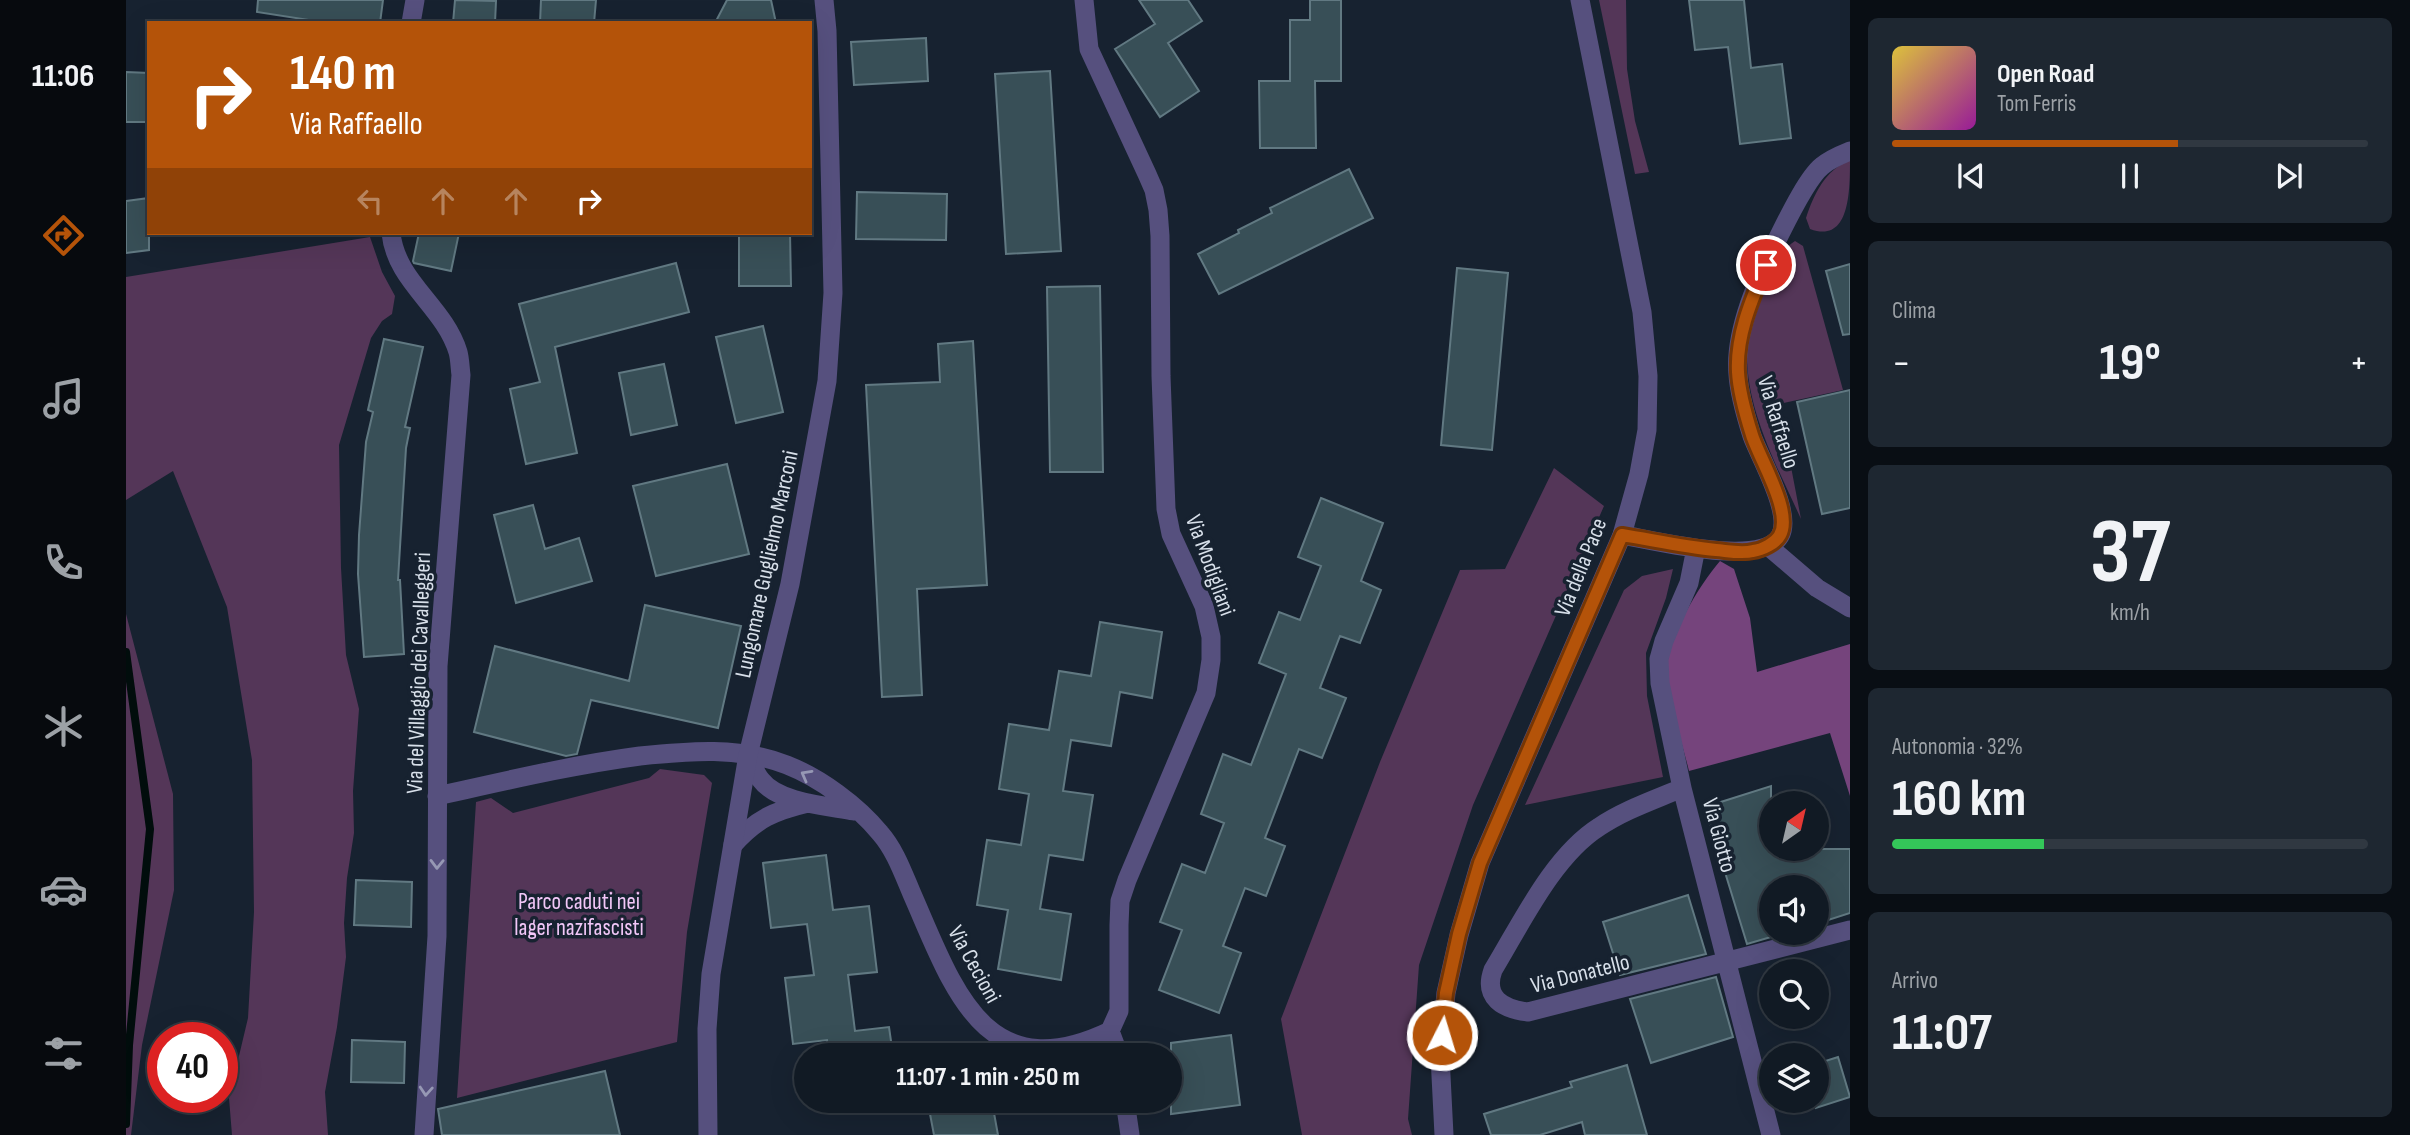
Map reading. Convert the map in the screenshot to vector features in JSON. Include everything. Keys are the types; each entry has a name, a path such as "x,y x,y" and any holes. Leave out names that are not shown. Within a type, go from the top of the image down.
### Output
{"street":[{"path":"411,21 415,0"},
{"name":"Lungomare Guglielmo Marconi","path":"708,1135 707,1029 711,974 748,755 790,584 827,381 833,293 824,0"},
{"name":"Via Modigliani","path":"1084,0 1086,32 1095,65 1154,190 1160,236 1166,509 1171,534 1205,606 1211,660 1206,693 1120,901 1119,1011 1110,1031"},
{"name":"Via della Pace","path":"1444,1135 1440,1056 1446,993 1459,934 1480,863 1622,535 1639,474 1647,430 1648,376 1642,312 1580,0"},
{"name":"Via Raffaello","path":"1768,546 1780,536 1783,522 1779,501 1752,435 1738,374 1738,349 1744,322 1774,246 1812,178 1821,167 1850,151"},
{"name":"Via del Villaggio dei Cavalleggeri","path":"391,235 398,263 447,330 458,352 461,374 438,666 437,936 424,1135"},
{"path":"1622,535 1696,548 1754,551 1768,546 1817,588 1850,608"},
{"name":"Via Giotto","path":"1696,548 1689,583 1659,659 1660,682 1682,788 1771,1135"},
{"name":"Via Cecioni","path":"437,796 592,762 692,750 748,755 784,764 808,774 880,833 896,857 947,973 970,1012 987,1029 1007,1042 1045,1050 1091,1039 1110,1031"},
{"path":"748,755 759,779 768,788 808,803 856,811"},
{"name":"Via Donatello","path":"1682,788 1597,827 1576,845 1550,878 1493,970 1490,980 1492,992 1501,1005 1511,1010 1528,1012 1850,930"},
{"path":"733,845 748,828 764,817 808,803"},
{"path":"1110,1031 1114,1043"},
{"path":"1127,1113 1130,1135"}],"green space":[{"path":"1599,0 1626,0 1627,69 1635,121 1649,172 1635,174"},
{"path":"1850,160 1848,199 1840,222 1833,229 1823,232 1810,229 1806,218 1817,192 1827,176"},
{"path":"370,237 382,272 395,296 392,314 382,321 371,338 339,445 346,655 359,709 353,791 354,833 344,923 346,957 325,1092 328,1135 232,1135 230,1113 238,1113 238,1060 248,1018 254,912 252,760 227,607 173,471 126,500 126,277"},
{"path":"1795,241 1803,246 1843,390 1779,404 1801,519 1760,424 1748,375 1747,350 1751,320 1773,268 1783,251"},
{"path":"1554,468 1604,506 1473,805 1419,965 1408,1119 1412,1135 1302,1135 1281,1019 1380,762 1460,570 1505,569"},
{"path":"1673,569 1666,598 1646,653 1647,696 1663,777 1525,805 1624,590 1642,576"},
{"path":"126,614 173,794 174,890 142,1045 131,1135 126,1135"},
{"name":"Parco caduti nei lager nazifascisti","path":"660,769 704,775 712,783 687,932 677,1042 457,1098 476,802 491,798 513,813 649,778"}],"shaded area":[{"path":"1720,561 1734,569 1750,618 1757,672 1850,644 1850,796 1830,733 1689,771 1671,700 1667,677 1668,663 1684,616"}],"building":[{"path":"258,0 383,0 380,21 315,21 257,12"},
{"path":"455,0 496,1 495,21 453,21"},
{"path":"541,0 596,0 594,21 540,21"},
{"path":"727,0 771,0 776,21 716,21"},
{"path":"1139,0 1188,0 1202,21 1168,43 1199,91 1160,117 1115,49 1155,24"},
{"path":"1310,0 1341,0 1341,81 1315,81 1316,148 1260,148 1259,81 1290,81 1290,20 1310,20"},
{"path":"1689,0 1744,0 1751,68 1782,64 1791,138 1740,144 1728,47 1695,50"},
{"path":"926,38 928,81 854,85 851,42"},
{"path":"1050,71 1061,251 1006,254 995,74"},
{"path":"126,72 147,73 147,122 126,122"},
{"path":"1349,169 1373,218 1219,294 1198,254 1272,213 1270,208"},
{"path":"857,192 947,194 946,240 856,239"},
{"path":"147,198 149,250 126,253 126,201"},
{"path":"419,235 459,235 451,271 413,261"},
{"path":"739,235 790,235 791,286 739,286"},
{"path":"676,263 689,312 555,347 577,453 526,464 510,389 540,382 519,304"},
{"path":"1850,264 1850,334 1843,335 1826,271"},
{"path":"1457,268 1508,273 1492,450 1441,445"},
{"path":"1100,286 1103,472 1050,472 1047,287"},
{"path":"763,326 783,412 736,423 716,337"},
{"path":"384,339 423,347 405,427 410,428 406,448 398,580 404,654 364,657 358,574 359,535 366,442 373,412 368,410"},
{"path":"973,341 987,585 917,589 922,695 882,697 866,385 940,382 938,344"},
{"path":"664,364 677,425 631,435 619,373"},
{"path":"1850,390 1850,508 1822,514 1797,402"},
{"path":"727,464 749,554 656,576 633,486"},
{"path":"1321,498 1383,523 1361,581 1381,590 1360,643 1340,636 1320,688 1346,698 1322,758 1299,749 1265,838 1285,846 1266,896 1245,888 1223,946 1241,953 1219,1013 1159,990 1182,930 1160,922 1182,864 1205,873 1224,823 1201,814 1223,754 1251,765 1286,674 1259,663 1279,612 1300,620 1321,566 1298,557"},
{"path":"533,505 545,549 579,538 592,581 516,603 494,515"},
{"path":"645,605 741,626 718,728 591,700 577,754 566,756 474,732 495,646 629,681"},
{"path":"1100,622 1162,632 1152,698 1120,692 1111,746 1071,740 1063,791 1093,795 1083,860 1049,855 1040,909 1071,914 1061,980 998,969 1008,910 977,905 987,840 1021,845 1029,794 999,789 1009,724 1049,730 1059,671 1091,676"},
{"path":"1771,786 1771,791 1759,791 1759,861 1829,861 1829,849 1850,849 1850,913 1829,920 1829,875 1759,875 1759,940 1747,944 1705,807"},
{"path":"826,855 833,910 869,906 877,972 848,975 855,1031 889,1027 891,1043 827,1043 827,1040 793,1044 785,978 814,975 807,924 771,928 763,863"},
{"path":"356,880 412,882 411,927 354,925"},
{"path":"1688,895 1706,954 1620,975 1603,922"},
{"path":"1716,977 1733,1037 1651,1063 1630,999"},
{"path":"1231,1035 1240,1105 1182,1113 1182,1043 1171,1043"},
{"path":"352,1040 405,1042 404,1083 351,1082"},
{"path":"1838,1057 1850,1097 1829,1104 1829,1060"},
{"path":"1627,1065 1647,1135 1585,1135 1582,1122 1540,1135 1491,1135 1484,1114 1572,1087 1570,1082"},
{"path":"605,1071 620,1135 442,1135 438,1109"},
{"path":"994,1113 998,1135 934,1135 930,1114"}],"waterway":[{"path":"126,652 150,829 129,1045 126,1124"}],"route":[{"path":"1442,1035 1446,993 1459,934 1480,863 1622,535 1737,552 1754,551 1768,546 1780,536 1783,522 1779,501 1752,435 1738,374 1738,349 1744,322 1766,265"}]}
